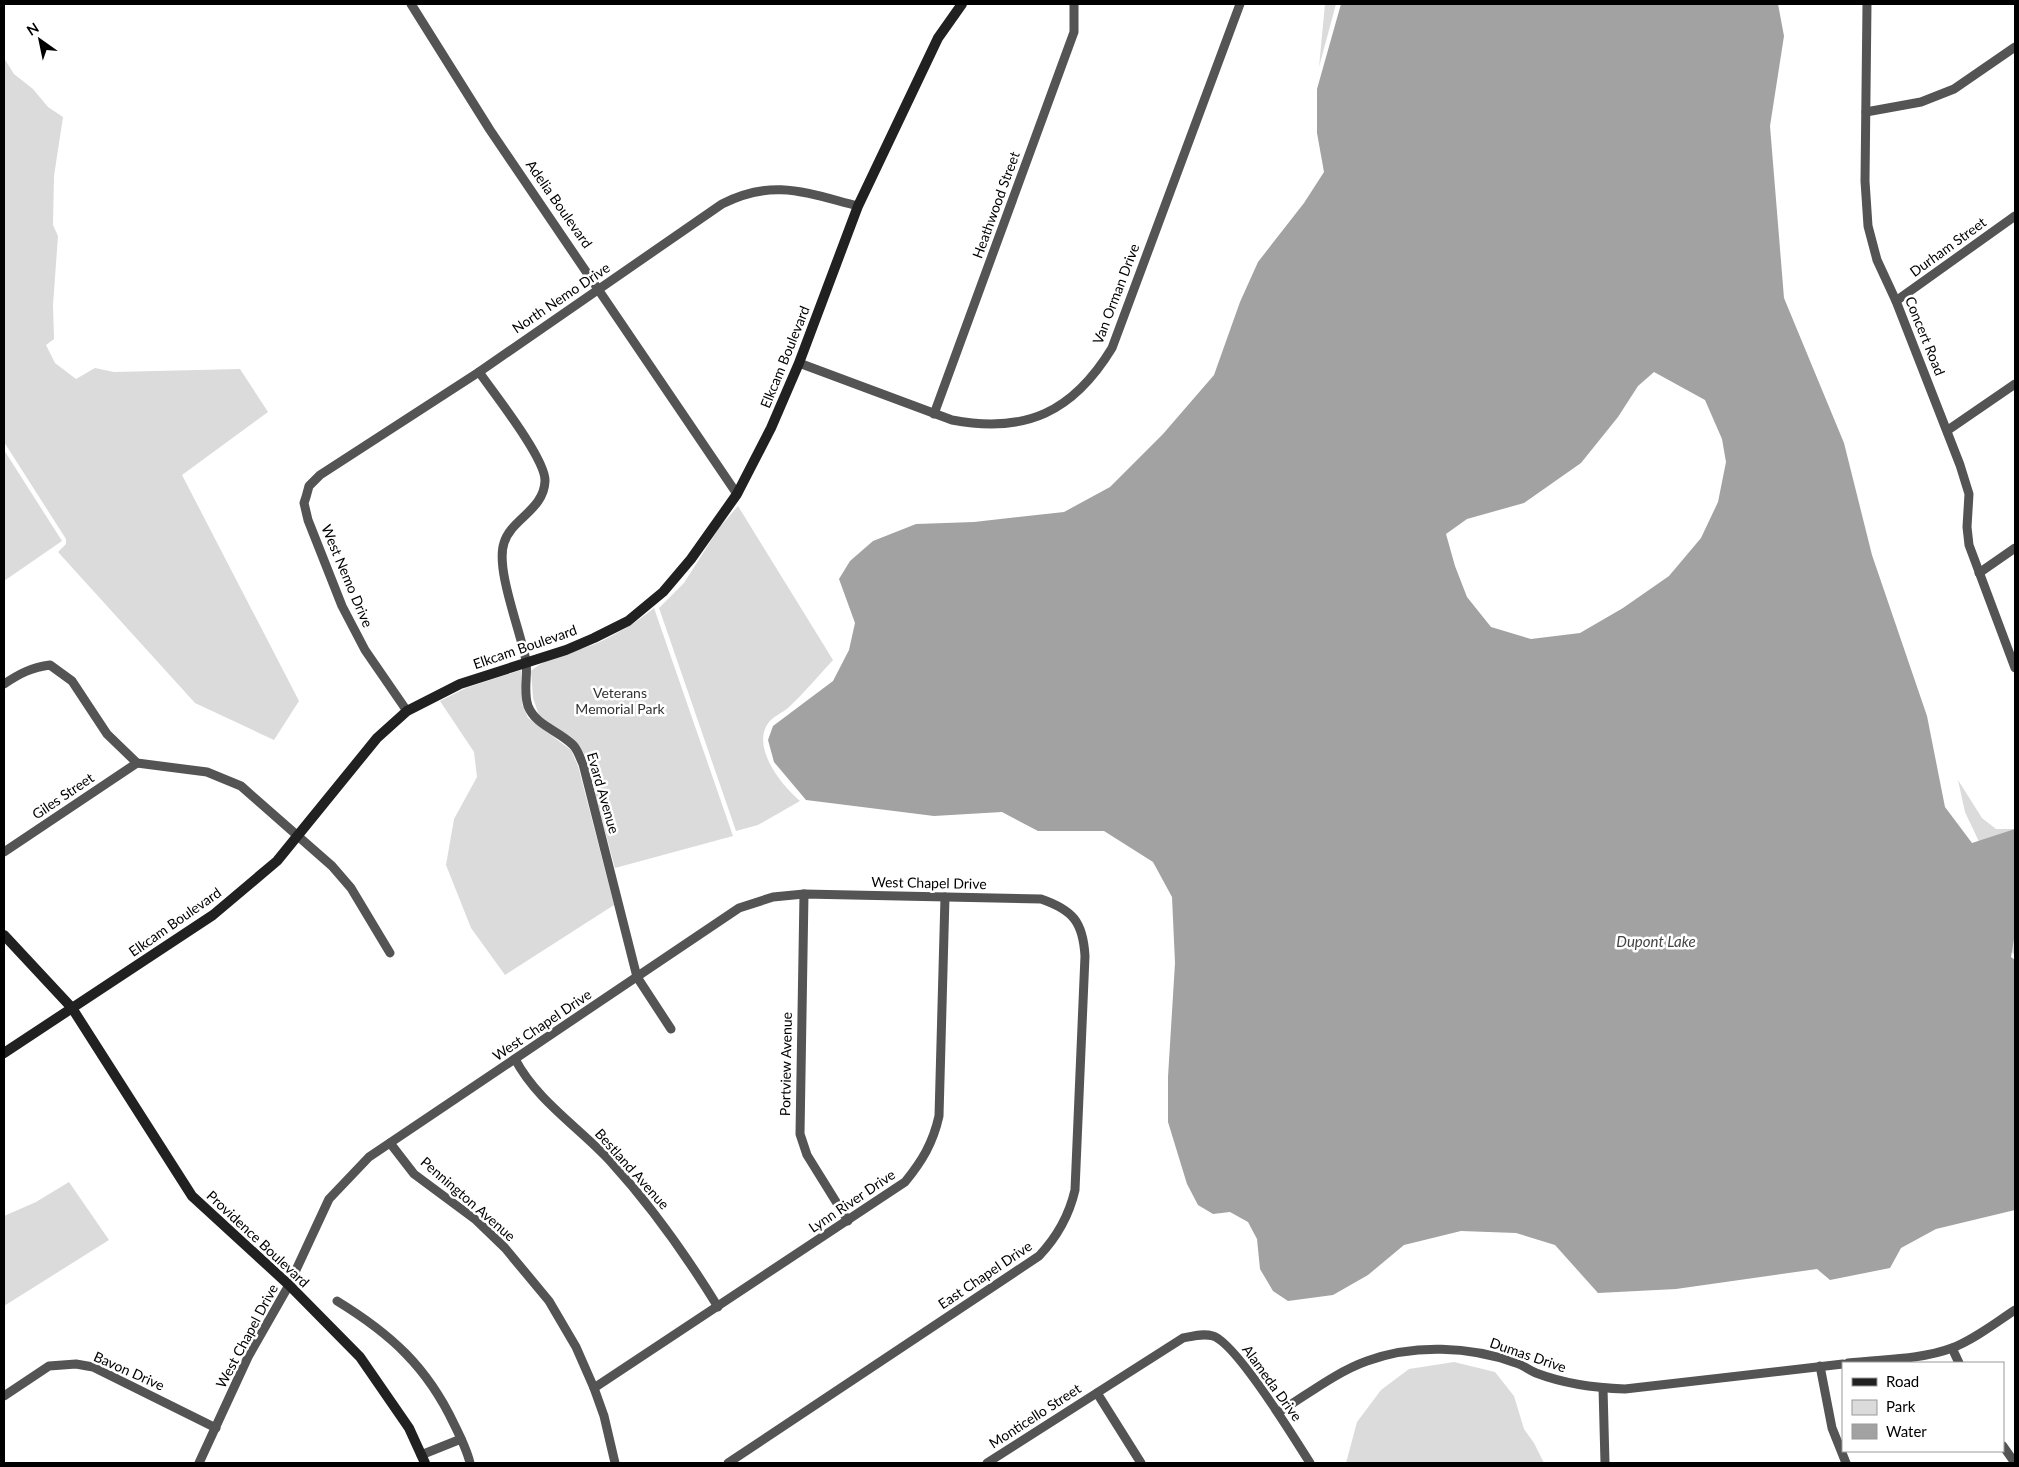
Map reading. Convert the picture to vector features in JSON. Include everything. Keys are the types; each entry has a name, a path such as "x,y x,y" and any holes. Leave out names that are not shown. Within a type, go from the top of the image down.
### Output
{"street":[{"name":"Adelia Boulevard","path":"411,4 490,130 600,289 737,494"},
{"name":"Elkcam Boulevard","path":"4,1053 213,915 277,861 295,836 377,738 407,711 460,684 566,650 628,621 663,592 686,566 737,494 771,428 799,363 858,206 938,38 962,4"},
{"name":"Heathwood Street","path":"934,414 1074,32 1074,4"},
{"name":"Van Orman Drive","path":"799,363 934,414 978,425 1001,425 1025,421 1054,409 1078,392 1097,372 1112,348 1240,4"},
{"name":"Concert Road","path":"1867,4 1865,181 1868,226 1878,260 1948,430 1969,494 1967,527 1969,545 2015,668"},
{"path":"1866,112 1920,102 1954,89 2015,47"},
{"name":"North Nemo Drive","path":"306,497 309,486 320,475 479,372 722,204 740,195 769,188 800,192 858,206"},
{"name":"Durham Street","path":"1896,301 2015,216"},
{"name":"Evard Avenue","path":"479,372 530,446 545,480 541,497 531,512 516,526 504,542 503,568 526,663 525,687 527,704 533,716 574,746 583,764 637,977 671,1029"},
{"path":"1948,430 2015,384"},
{"name":"West Nemo Drive","path":"306,497 304,503 308,520 342,606 365,650 407,711"},
{"path":"1979,573 2015,548"},
{"path":"4,684 36,667 50,665 72,681 107,734 137,763 207,772 242,786 295,836 332,866 351,888 390,953"},
{"name":"Giles Street","path":"4,852 137,763"},
{"name":"West Chapel Drive","path":"199,1463 248,1357 289,1285 328,1199 369,1157 739,908 773,897 804,894 1041,899 1062,906 1073,917"},
{"name":"Portview Avenue","path":"804,894 800,1134 807,1155 848,1221"},
{"name":"Lynn River Drive","path":"594,1388 905,1182 925,1158 935,1135 939,1116 945,897"},
{"name":"East Chapel Drive","path":"728,1463 1039,1256 1054,1240 1070,1208 1075,1190 1085,956 1084,939 1079,924 1073,917"},
{"name":"Providence Boulevard","path":"4,935 72,1008 192,1196 289,1285 360,1357 409,1428 423,1459"},
{"name":"Bestland Avenue","path":"515,1059 542,1096 610,1161 654,1212 687,1257 718,1307"},
{"name":"Pennington Avenue","path":"390,1143 414,1174 476,1220 505,1248 549,1301 576,1347 594,1388 604,1416 615,1463"},
{"path":"337,1301 371,1322 399,1346 421,1370 440,1394 461,1438 470,1463"},
{"path":"1857,1362 1930,1354 1952,1348 1974,1338 2015,1310"},
{"name":"Alameda Drive","path":"1097,1393 1183,1338 1198,1334 1214,1336 1232,1350 1278,1412 1310,1463"},
{"path":"1952,1348 1959,1362"},
{"name":"Dumas Drive","path":"1278,1412 1367,1361 1432,1349 1476,1352 1517,1363 1533,1372 1559,1381 1603,1388 1625,1389 1842,1364"},
{"name":"Bavon Drive","path":"4,1396 50,1366 76,1364 93,1367 216,1428"},
{"path":"1820,1366 1832,1428 1846,1463"},
{"path":"1603,1388 1605,1463"},
{"path":"1097,1393 1140,1463"},
{"name":"Monticello Street","path":"987,1463 1097,1393"},
{"path":"423,1459 461,1438"},
{"path":"2004,1447 2015,1463"}],"green space":[{"path":"1325,4 1336,4 1319,67"},
{"path":"4,58 14,74 33,89 48,107 63,117 54,176 53,225 58,236 53,305 54,339 46,345 55,363 76,379 95,368 114,372 240,369 268,412 182,475 299,701 274,740 195,703 58,552 66,544 66,539 4,442"},
{"path":"4,450 62,541 4,581"},
{"path":"738,506 833,660 788,708 769,722 764,732 765,753 770,764 784,785 800,801 758,825 736,831 659,608 684,583 719,528"},
{"name":"Veterans Memorial Park","path":"654,608 733,836 615,868 584,753 569,739 540,718 533,698 531,671 553,658 611,637"},
{"path":"521,670 522,704 528,718 571,750 578,766 614,905 505,975 471,928 446,865 454,819 477,777 474,752 440,701 466,688"},
{"path":"1958,780 1982,818 1996,829 2015,829 2015,955 1998,941 1982,848 1965,812"},
{"path":"69,1182 109,1240 4,1306 4,1216 36,1202"},
{"path":"1454,1362 1495,1372 1514,1396 1524,1429 1534,1443 1544,1463 1346,1463 1357,1422 1381,1390 1409,1369"}],"water":[{"name":"Dupont Lake","path":"1341,4 1778,4 1784,36 1770,126 1784,298 1844,443 1872,555 1927,716 1945,807 1972,843 2015,829 2015,933 2011,957 2015,960 2015,1210 1936,1229 1901,1248 1890,1268 1830,1280 1817,1269 1676,1289 1598,1293 1555,1245 1516,1233 1461,1231 1404,1245 1368,1275 1333,1295 1288,1301 1273,1291 1260,1269 1257,1239 1248,1222 1230,1212 1213,1214 1198,1205 1187,1184 1168,1122 1168,1077 1175,963 1172,897 1153,862 1104,831 1038,831 1002,812 934,816 806,800 774,762 768,740 773,726 833,681 849,650 855,623 839,579 850,561 873,541 916,524 974,522 1064,512 1110,487 1163,434 1214,375 1240,302 1258,262 1304,203 1324,172 1317,133 1317,89","holes":["1654,372 1705,400 1722,439 1726,462 1718,502 1701,538 1669,576 1623,608 1580,633 1531,639 1491,627 1467,597 1455,566 1446,534 1467,519 1524,503 1581,463 1618,417 1638,386"]}]}
